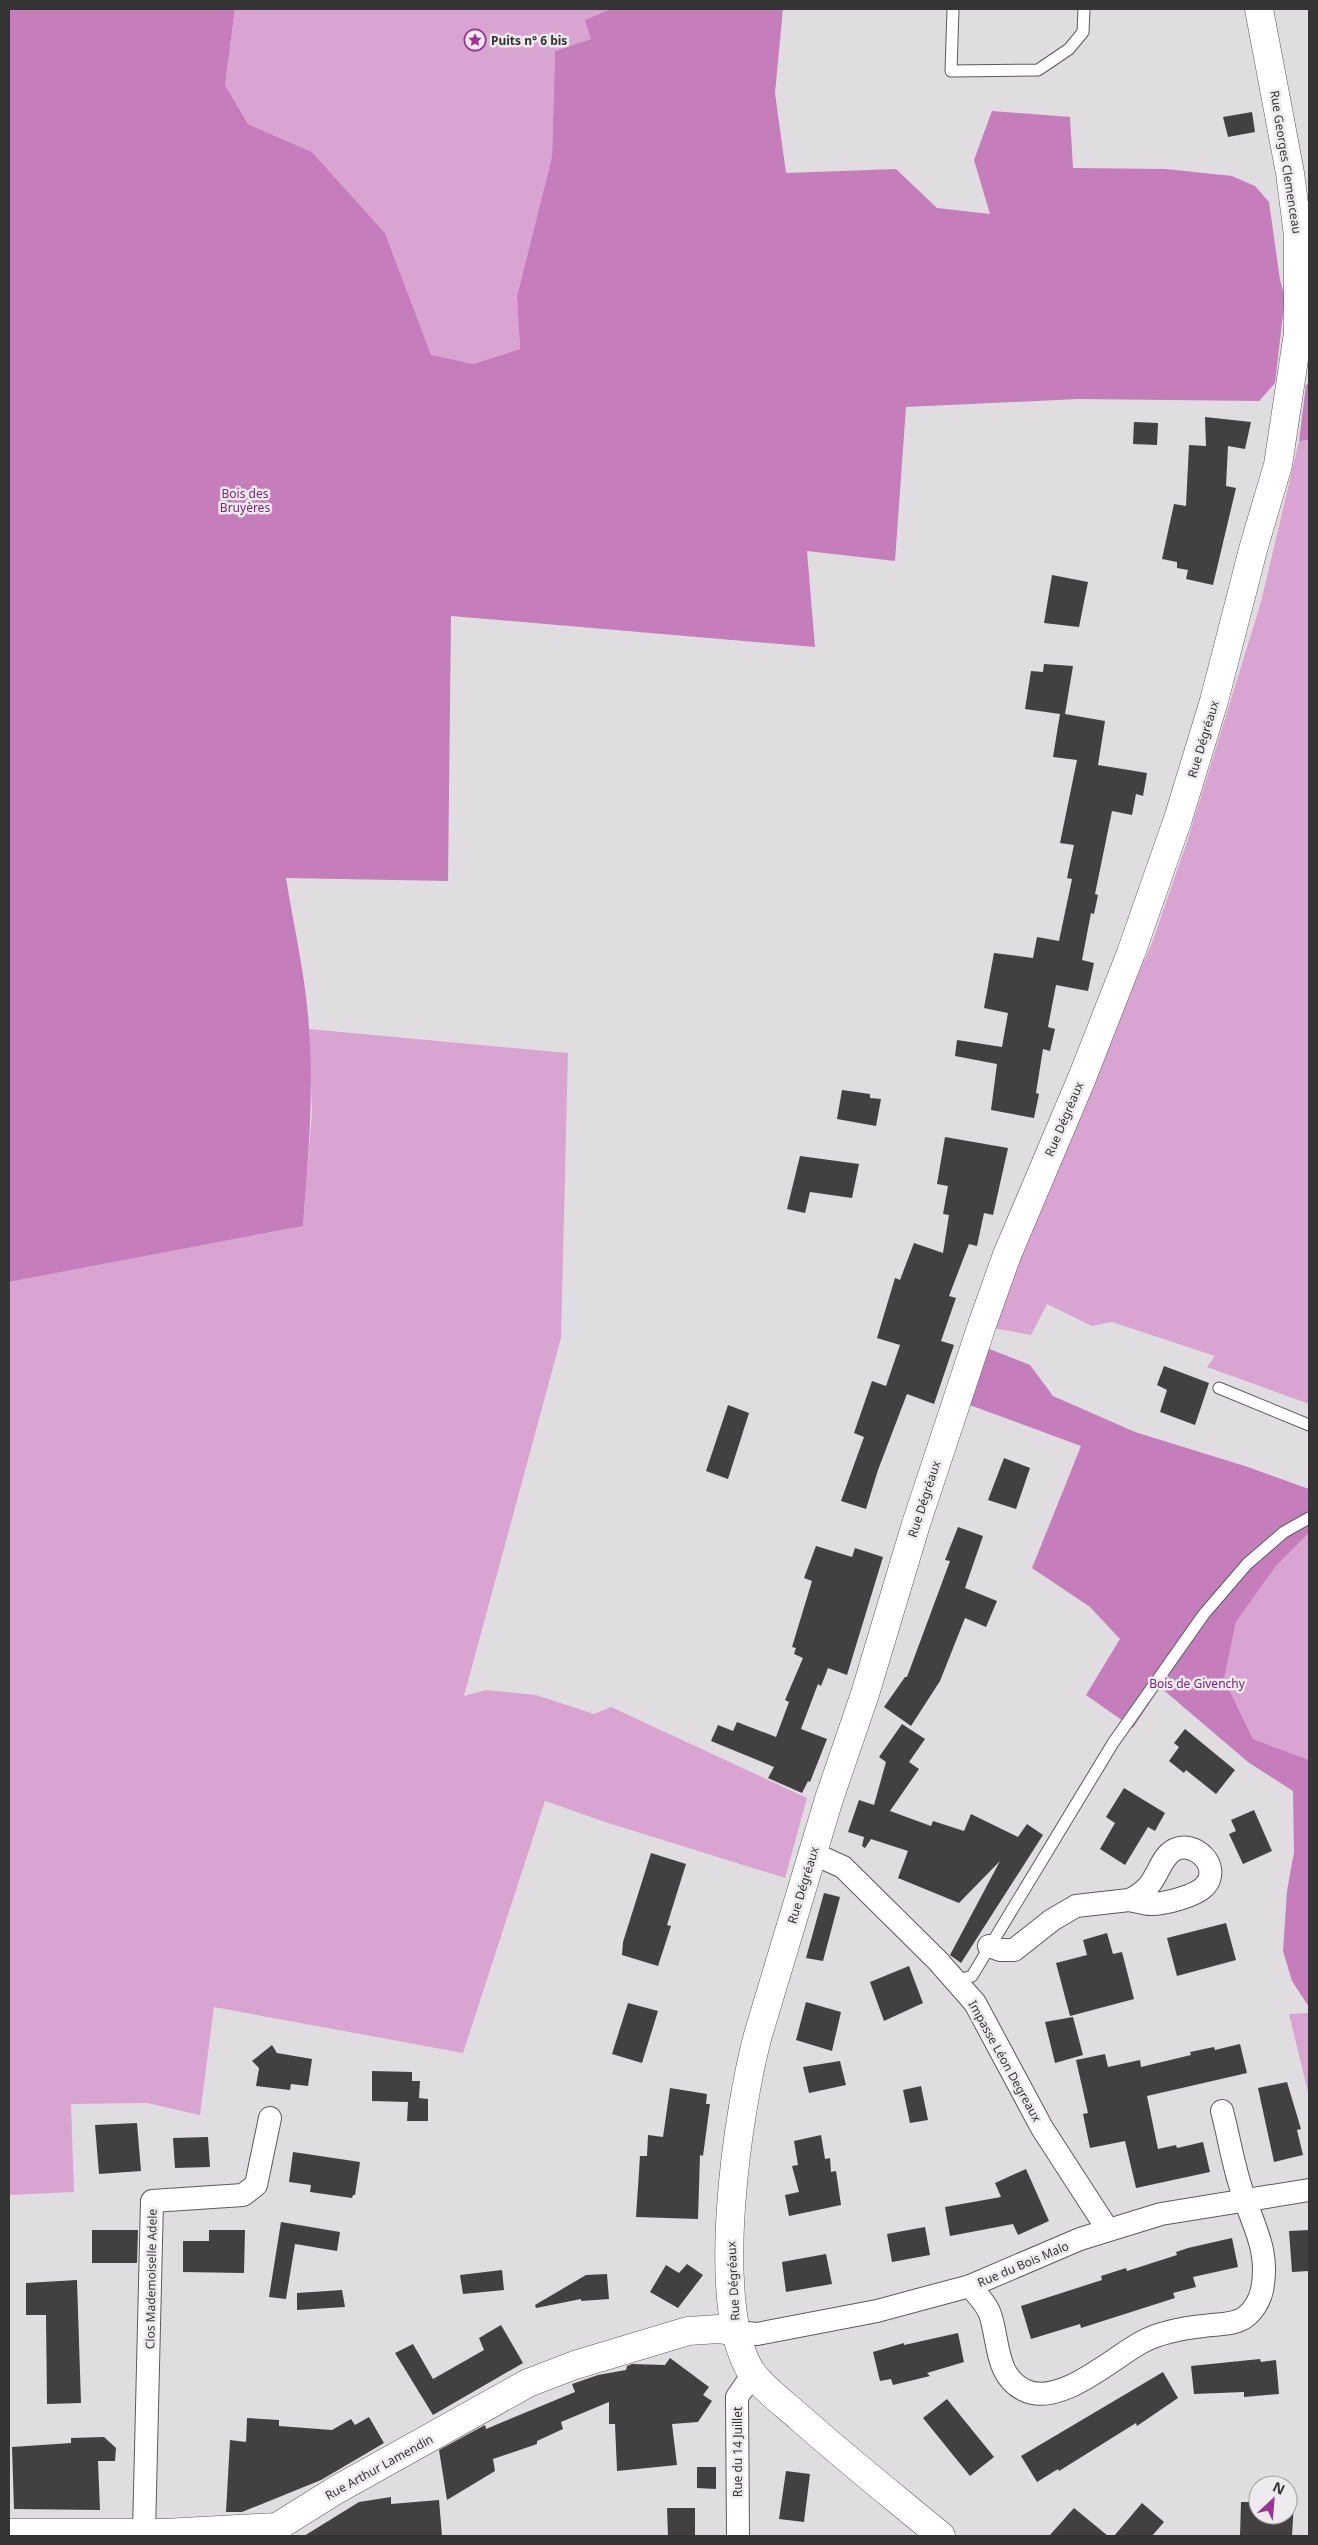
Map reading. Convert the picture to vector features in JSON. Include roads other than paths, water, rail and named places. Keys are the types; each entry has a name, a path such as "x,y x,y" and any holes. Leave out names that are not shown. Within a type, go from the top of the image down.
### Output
{"main road":[{"name":"Rue Georges Clemenceau","path":"1259,9 1290,173 1298,235 1298,333 1288,405"},
{"name":"Rue Dégréaux","path":"941,2536 822,2437 753,2374 741,2350 736,2332 731,2293 730,2220 740,2121 758,2034 812,1853 865,1694 916,1524 982,1325 1007,1255 1113,997 1178,819 1214,702 1254,546 1278,465 1288,405"},
{"name":"Rue Arthur Lamendin","path":"9,2533 158,2534 275,2532 336,2490 528,2383 574,2365 688,2331 719,2330 736,2332"}],"street":[{"name":"Impasse Léon Degreaux","path":"812,1853 842,1867 957,1981 984,2018 1059,2158 1108,2230"},
{"path":"989,1946 1000,1950 1014,1950 1052,1920 1076,1906 1129,1900"},
{"path":"970,2286 990,2313 1002,2366 1012,2381 1024,2390 1040,2394 1053,2394 1068,2387 1143,2341 1185,2328 1234,2322 1245,2318 1255,2307 1262,2291 1261,2242 1246,2200 1222,2111"},
{"name":"Clos Mademoiselle Adele","path":"158,2534 152,2201 243,2195 256,2185 270,2118"},
{"name":"Rue du Bois Malo","path":"736,2332 757,2334 830,2320 970,2286 1080,2240 1161,2214 1309,2190"},
{"name":"Rue du 14 Juillet","path":"738,2536 737,2397 753,2374"}],"lane":[{"path":"953,9 951,71 1038,70 1068,50 1083,32 1084,9"},
{"path":"1218,1388 1309,1425"},
{"path":"957,1981 972,1976 1113,1743 1204,1614 1247,1564 1284,1532 1309,1518"}],"place":[{"name":"Puits n° 6 bis","path":"475,40"}],"park label":[{"name":"Bois des Bruyères","path":"245,500"},
{"name":"Bois de Givenchy","path":"1197,1683"}]}
